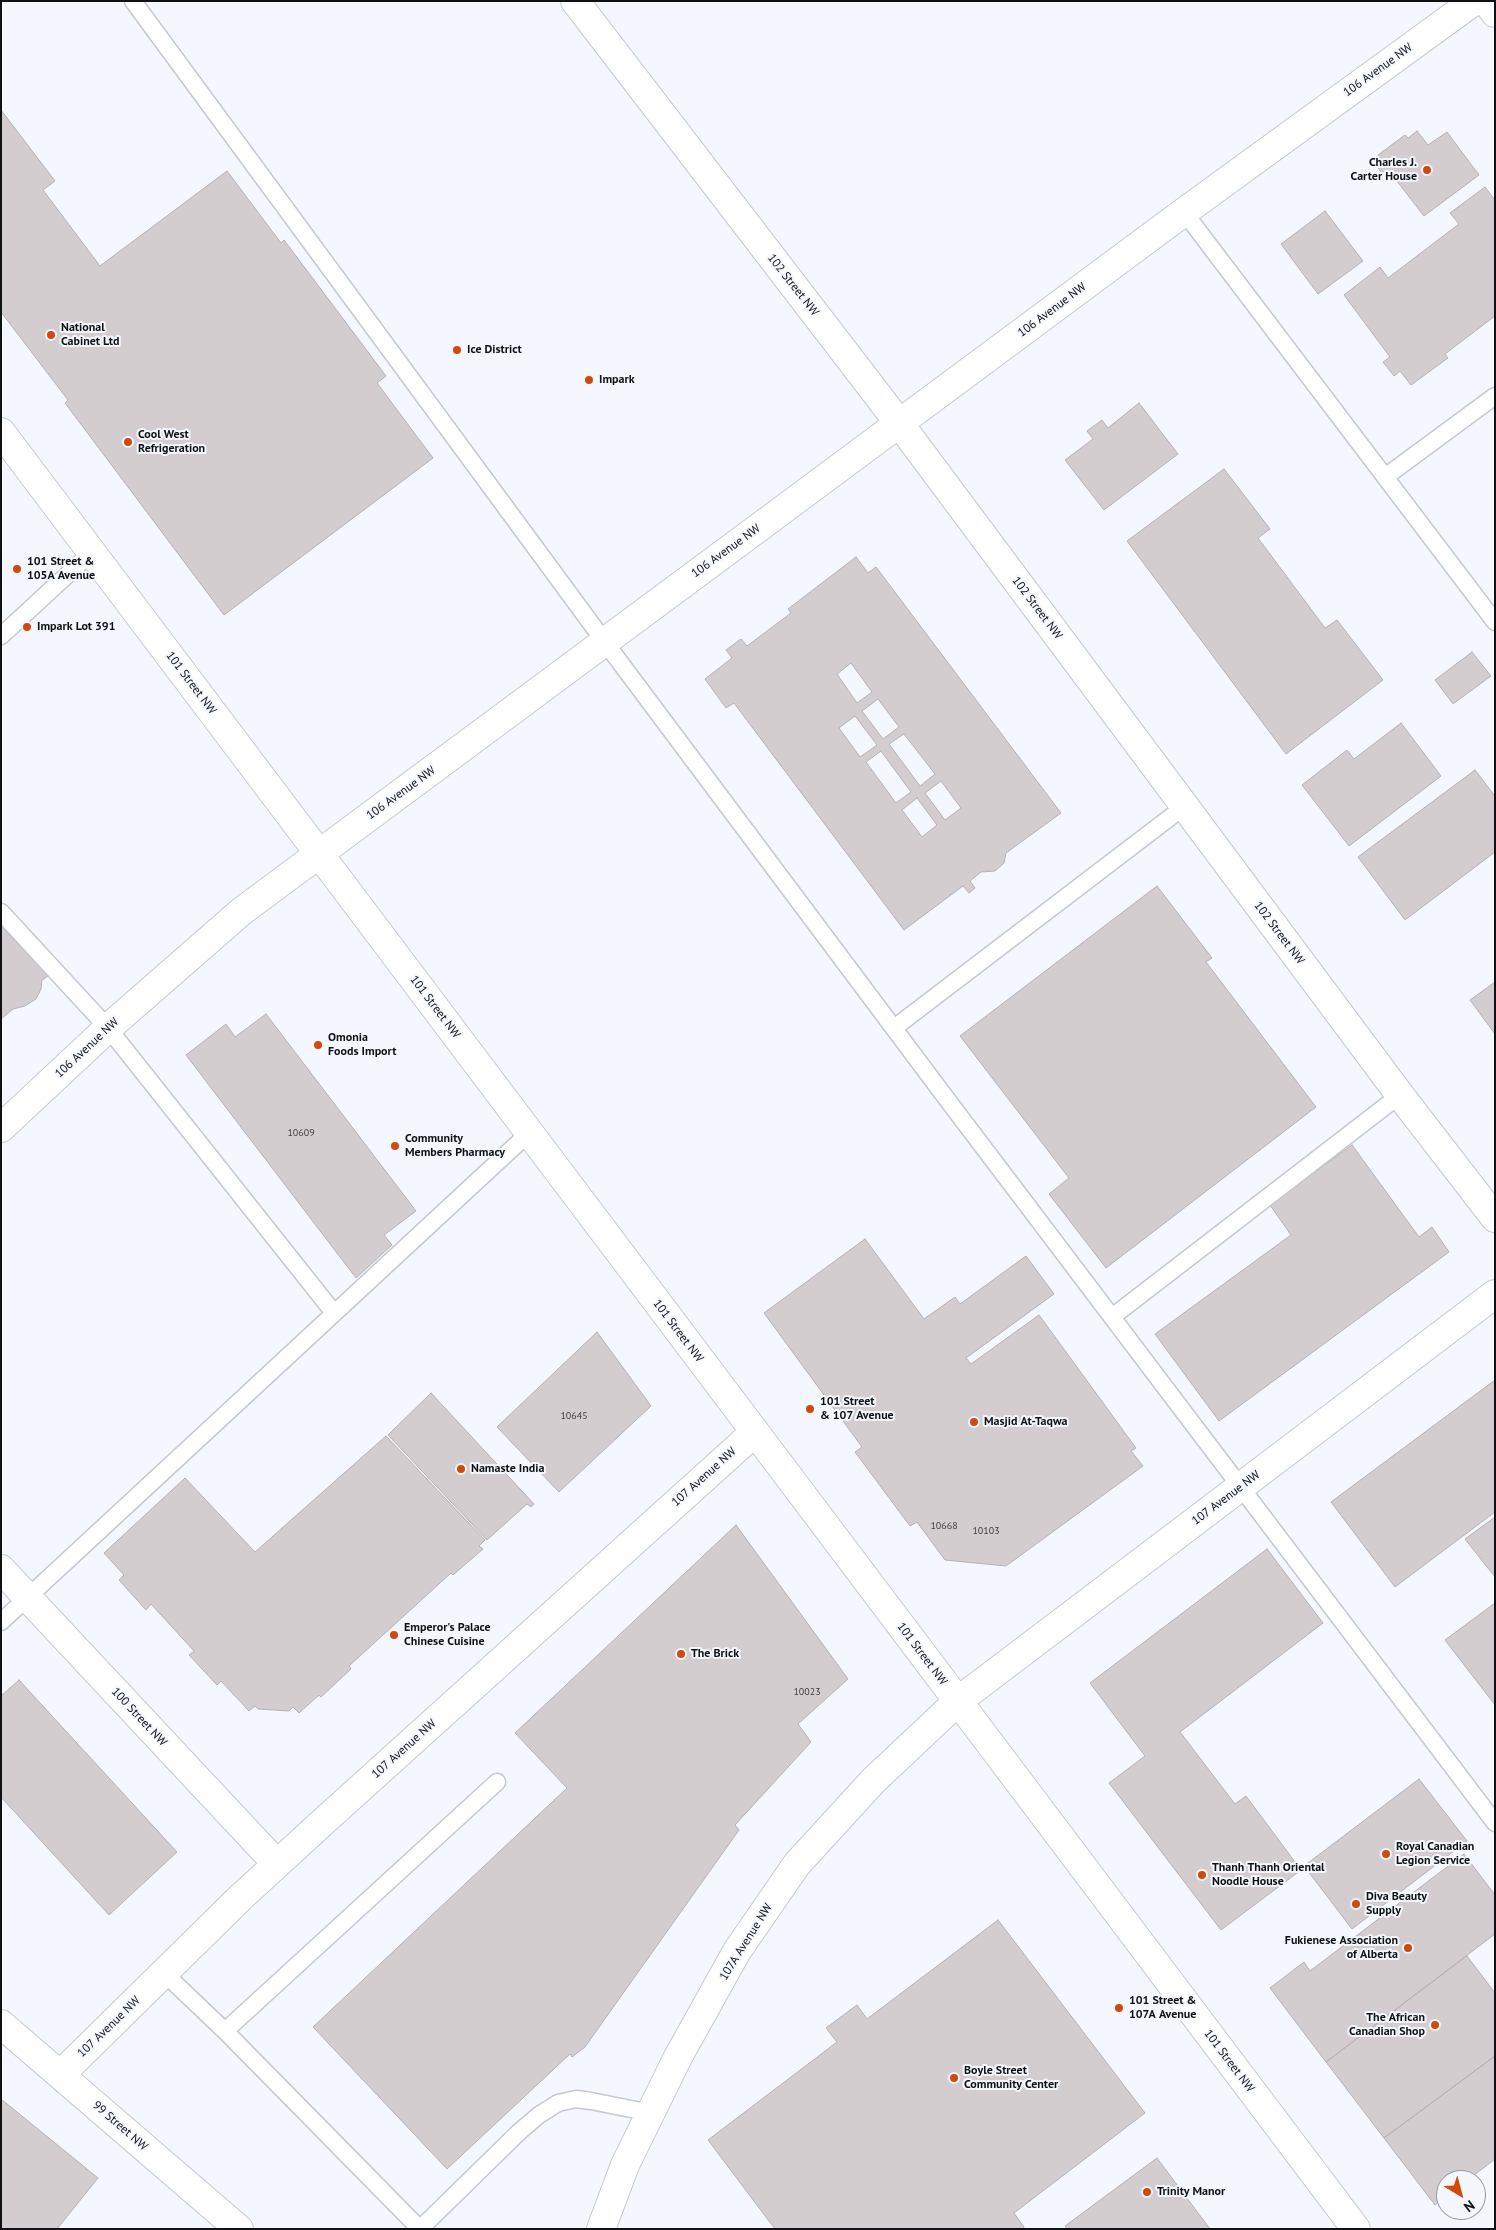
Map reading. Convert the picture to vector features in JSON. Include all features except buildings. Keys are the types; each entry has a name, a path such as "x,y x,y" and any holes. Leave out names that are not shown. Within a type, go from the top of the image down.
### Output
{"street":[{"name":"102 Street NW","path":"575,1 899,423 1400,1095 1495,1218"},
{"name":"106 Avenue NW","path":"1,1128 108,1028 242,911 1184,212 1474,1"},
{"path":"1486,1 1495,13"},
{"name":"101 Street NW","path":"1,432 1356,2229"},
{"name":"107 Avenue NW","path":"958,1701 1495,1294"},
{"name":"107 Avenue NW","path":"61,2074 277,1864 754,1432"},
{"name":"100 Street NW","path":"1,1569 277,1864"},
{"name":"107A Avenue NW","path":"601,2229 625,2165 678,2057 737,1951 797,1864 873,1781 958,1701"},
{"name":"99 Street NW","path":"1,2024 239,2229"}],"lane":[{"path":"133,1 604,641 1495,1823"},
{"path":"1184,212 1495,622"},
{"path":"1385,477 1495,396"},
{"path":"1,636 92,552"},
{"path":"894,1028 1185,806"},
{"path":"1,912 108,1028 334,1313"},
{"path":"1112,1317 1400,1095"},
{"path":"1,1622 530,1132"},
{"path":"225,2031 497,1782"},
{"path":"164,1973 225,2031 420,2229 519,2132 539,2114 558,2103 576,2099 651,2113"}],"place":[{"name":"Charles J. Carter House","path":"1427,170"},
{"name":"National Cabinet Ltd","path":"51,335"},
{"name":"Ice District","path":"457,350"},
{"name":"Impark","path":"589,380"},
{"name":"Cool West Refrigeration","path":"128,442"},
{"name":"101 Street & 105A Avenue","path":"17,569"},
{"name":"Impark Lot 391","path":"27,627"},
{"name":"Omonia Foods Import","path":"318,1045"},
{"name":"Community Members Pharmacy","path":"395,1146"},
{"name":"101 Street & 107 Avenue","path":"810,1409"},
{"name":"Masjid At-Taqwa","path":"974,1422"},
{"name":"Namaste India","path":"461,1469"},
{"name":"Emperor's Palace Chinese Cuisine","path":"394,1635"},
{"name":"The Brick","path":"681,1654"},
{"name":"Royal Canadian Legion Service","path":"1386,1854"},
{"name":"Thanh Thanh Oriental Noodle House","path":"1202,1875"},
{"name":"Diva Beauty Supply","path":"1356,1904"},
{"name":"Fukienese Association of Alberta","path":"1408,1948"},
{"name":"101 Street & 107A Avenue","path":"1119,2008"},
{"name":"The African Canadian Shop","path":"1435,2025"},
{"name":"Boyle Street Community Center","path":"954,2078"},
{"name":"Trinity Manor","path":"1147,2192"}]}
